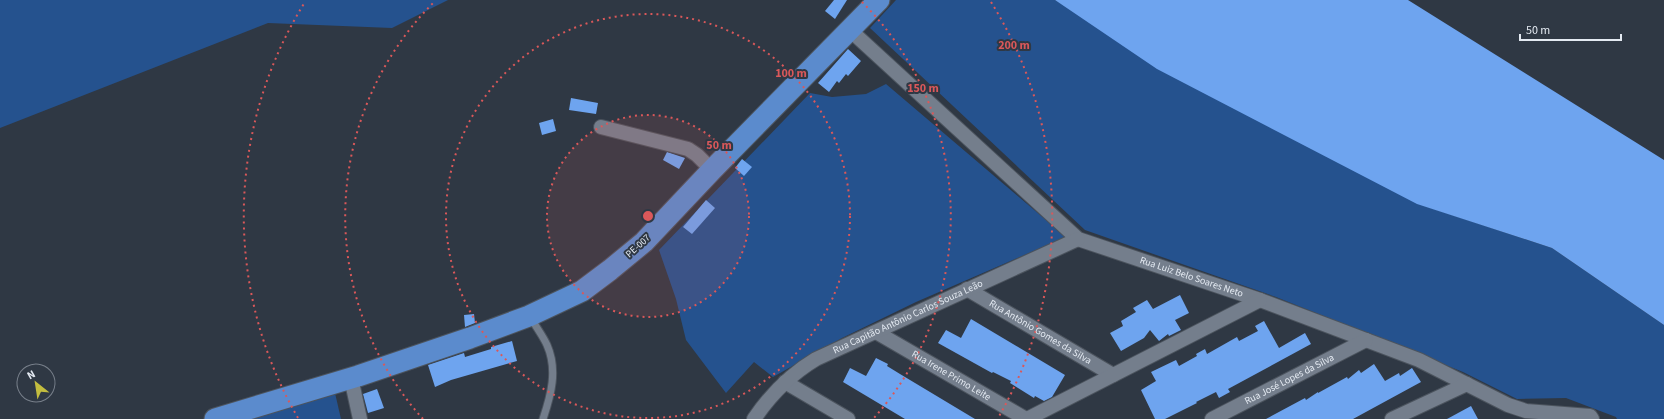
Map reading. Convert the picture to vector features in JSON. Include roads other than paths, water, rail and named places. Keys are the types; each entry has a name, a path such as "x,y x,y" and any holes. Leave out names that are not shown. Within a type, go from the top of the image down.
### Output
{"main road":[{"name":"PE-007","path":"215,419 350,378 530,316 582,291 644,242 712,170 850,30 869,4"}],"street":[{"name":"Rua Luiz Belo Soares Neto","path":"850,30 1078,239 1260,300 1419,360 1508,405 1526,411 1588,418"},
{"path":"601,127 688,149 697,155 712,170"},
{"name":"Rua Capitão Antônio Carlos Souza Leão","path":"754,419 764,405 785,382 816,359 1078,239"},
{"name":"Rua Antônio Gomes da Silva","path":"967,289 1113,375"},
{"path":"1026,419 1260,300"},
{"name":"Rua Irene Primo Leite","path":"876,332 1026,419"},
{"name":"Rua José Lopes da Silva","path":"1212,419 1366,340"},
{"path":"350,378 360,419"},
{"path":"785,382 848,419"},
{"path":"1392,419 1467,384"}],"lane":[{"path":"530,316 547,344 552,361 551,394 543,419"}]}
